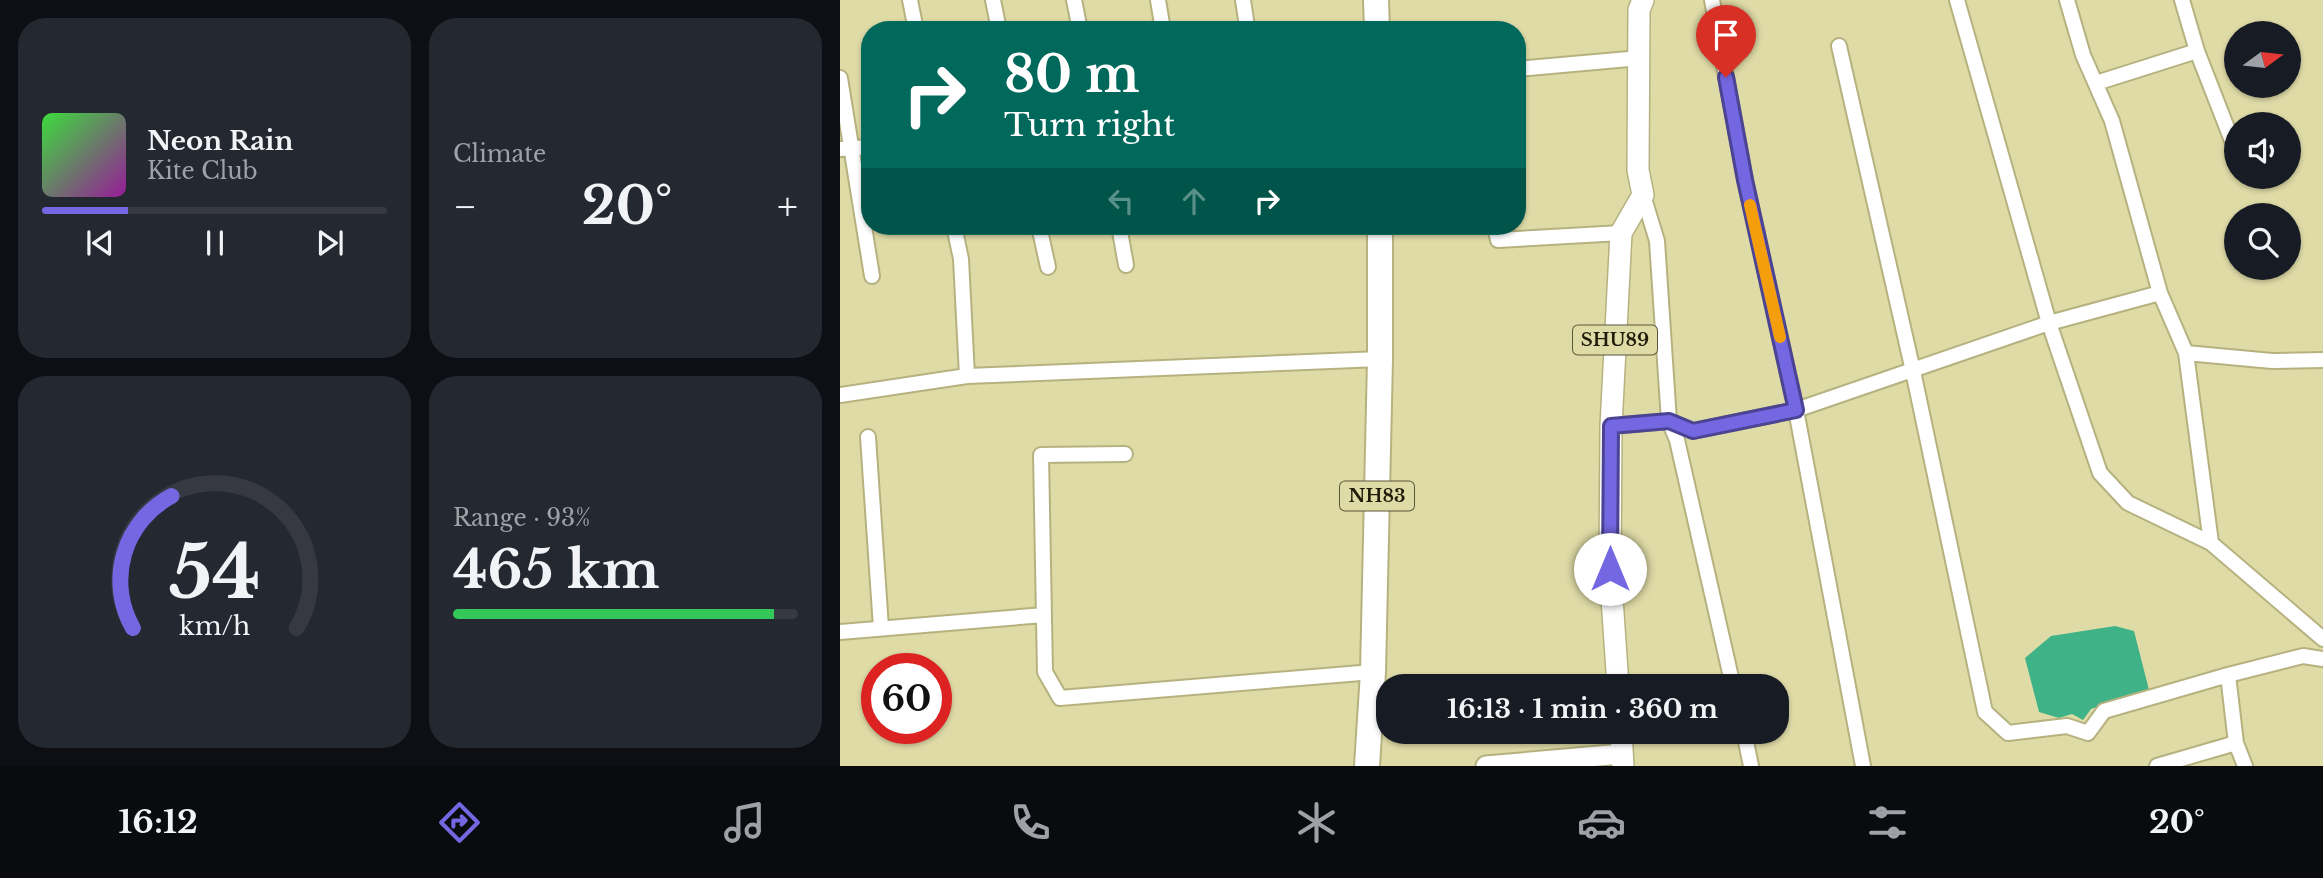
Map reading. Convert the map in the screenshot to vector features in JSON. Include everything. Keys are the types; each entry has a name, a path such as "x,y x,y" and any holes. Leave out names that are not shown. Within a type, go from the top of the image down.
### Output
{"highway":[{"path":"1376,0 1377,21"},
{"name":"NH83","path":"1367,766 1373,672 1380,235"}],"main road":[{"path":"1643,0 1639,10 1638,170 1643,195"},
{"name":"SHU89","path":"1617,674 1610,569 1611,426 1620,233 1643,195"},
{"path":"1489,766 1623,760"}],"street":[{"path":"911,0 914,21"},
{"path":"993,0 997,21"},
{"path":"1073,0 1078,21"},
{"path":"1158,0 1162,21"},
{"path":"1243,0 1246,20"},
{"path":"1712,0 1745,180 1796,410 1863,766"},
{"path":"1957,0 2049,323 2100,473 2128,503 2211,542 2323,639"},
{"path":"2067,0 2083,55 2112,121 2160,293 2186,353 2211,542"},
{"path":"2182,0 2197,51 2224,120"},
{"path":"1839,46 1913,371 1985,712 2008,733 2067,726 2088,733 2104,711 2302,656 2323,659"},
{"path":"2096,83 2197,51"},
{"path":"1526,68 1640,58"},
{"path":"840,78 846,149 861,222"},
{"path":"1643,195 1657,241 1669,421 1677,440 1730,674"},
{"path":"1497,235 1498,240 1620,233"},
{"path":"864,235 872,276"},
{"path":"956,235 961,259 967,376"},
{"path":"1041,235 1048,267"},
{"path":"1121,235 1126,265"},
{"path":"1611,426 1669,421 1693,431 1796,410 2049,323 2160,293"},
{"path":"2186,353 2272,361 2323,360"},
{"path":"840,395 967,376 1380,359"},
{"path":"868,437 881,628"},
{"path":"1125,454 1041,455 1045,672 1060,698 1373,672"},
{"path":"840,632 1044,615"},
{"path":"2228,675 2236,743 2245,766"},
{"path":"2157,766 2236,743"},
{"path":"1746,744 1751,766"}],"shaded area":[{"path":"2115,626 2134,631 2149,690 2091,709 2083,720 2072,714 2059,718 2039,712 2025,658 2051,636"}],"slow traffic":[{"path":"1750,205 1780,337"}],"route":[{"path":"1610,569 1611,426 1669,421 1693,431 1796,410 1745,180 1726,77"}]}
